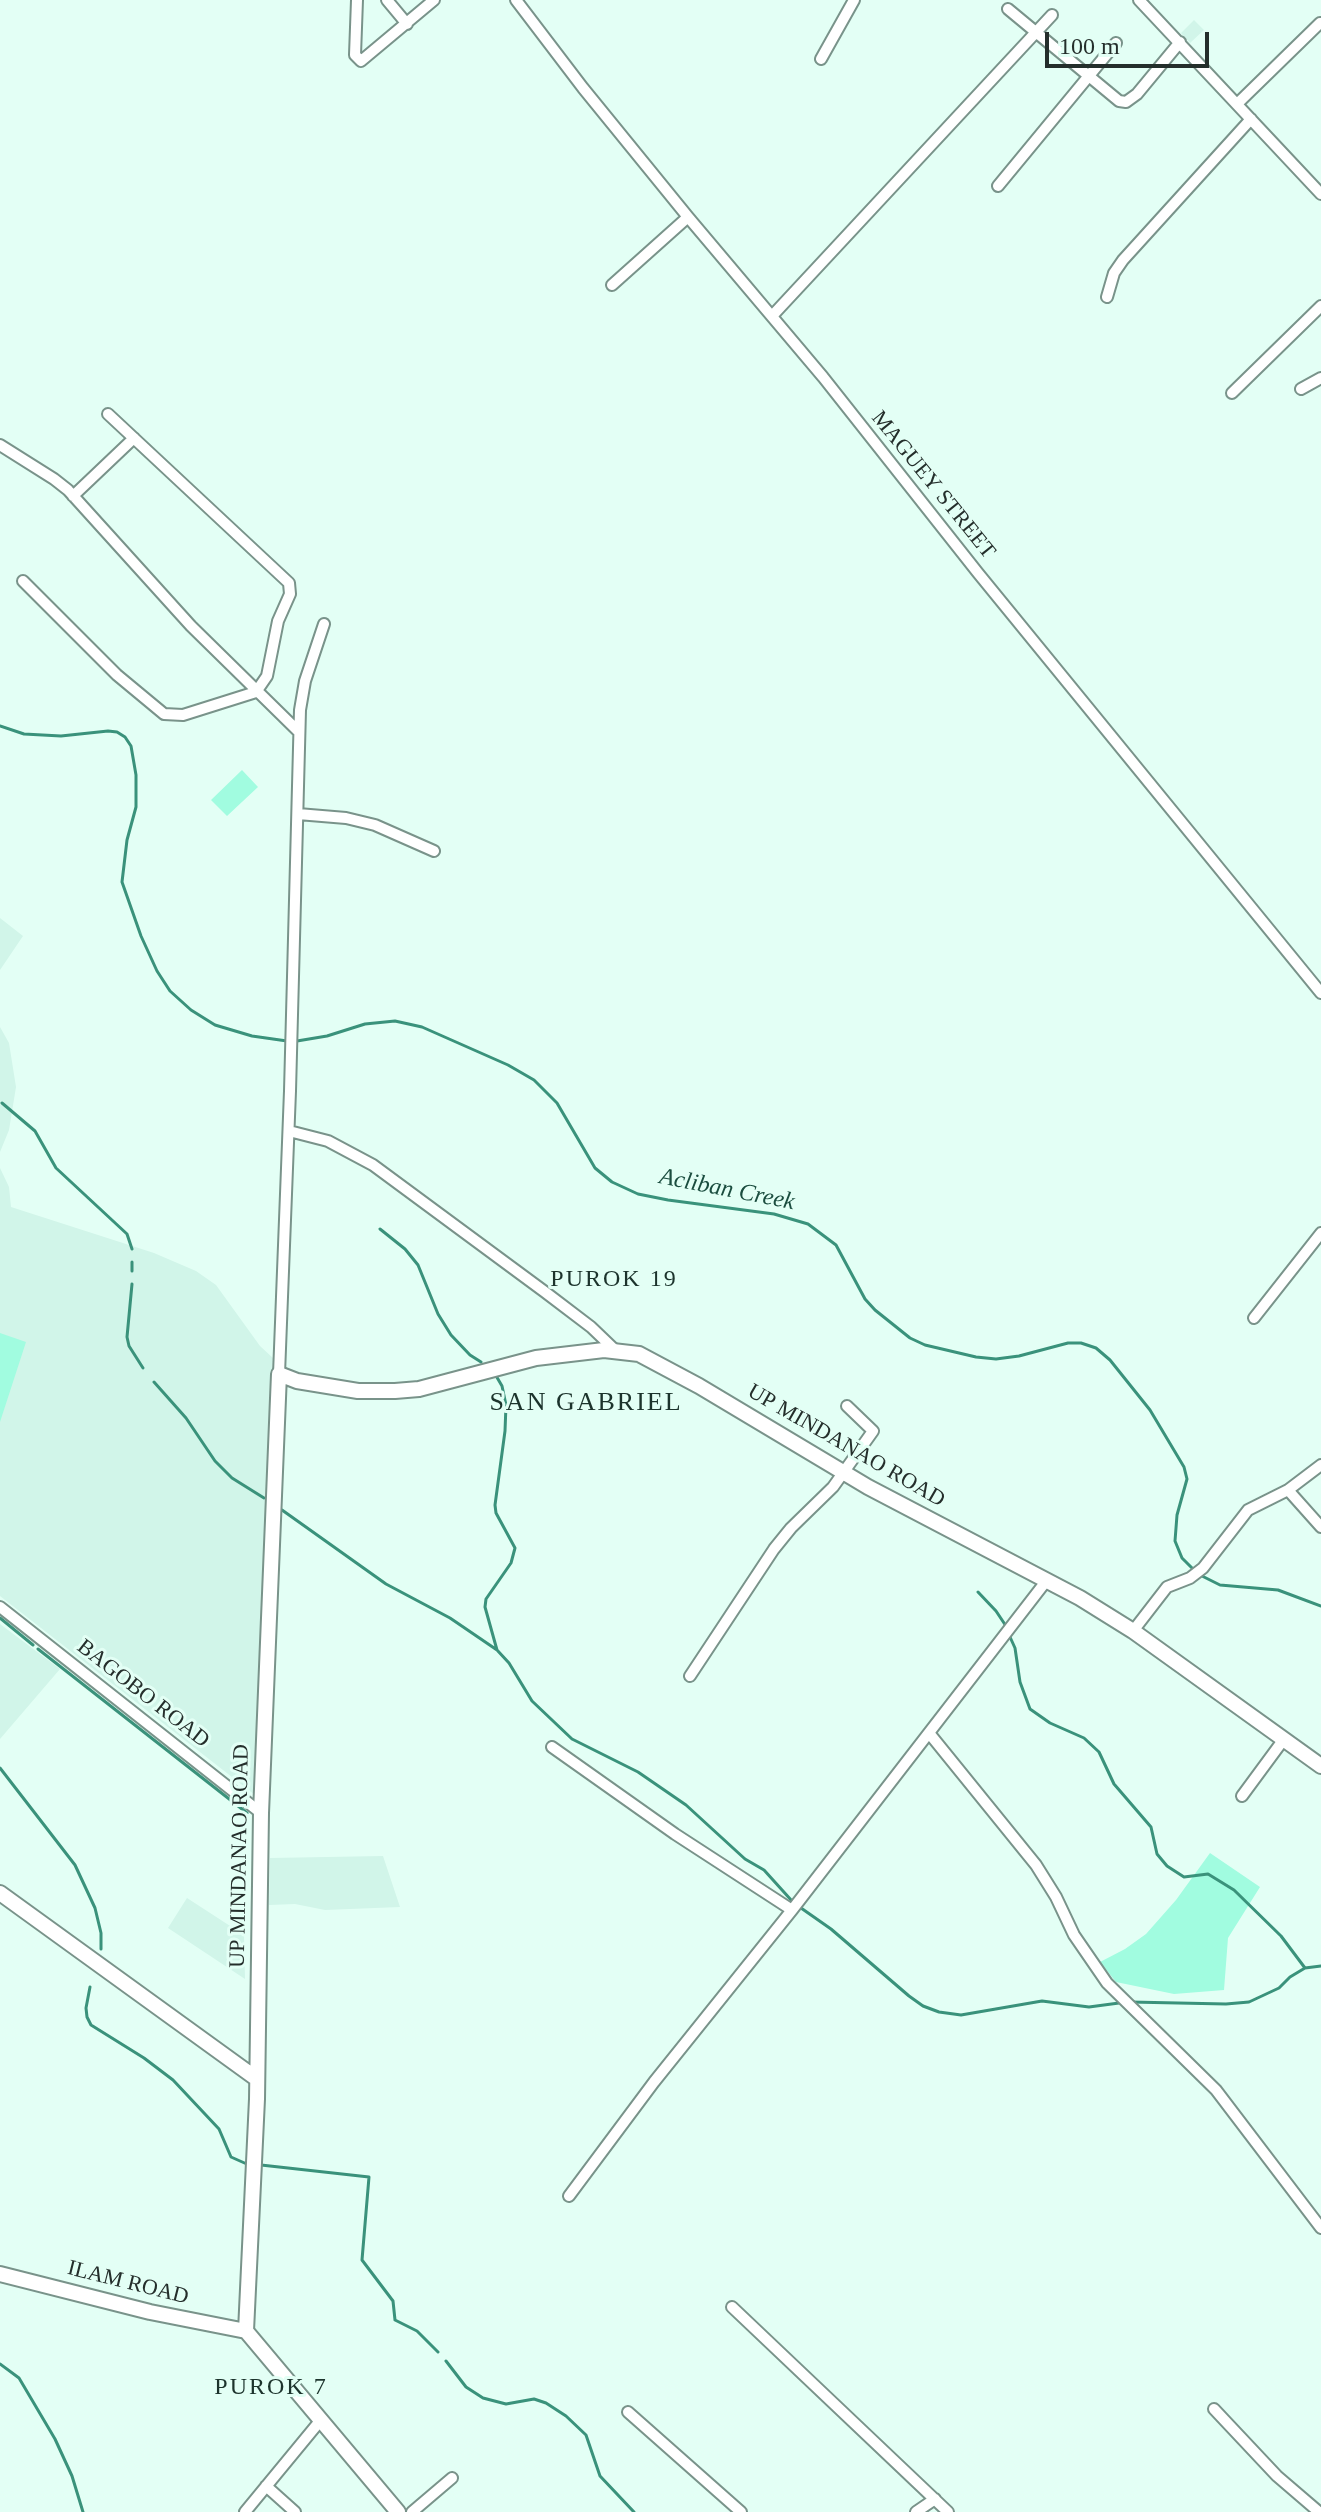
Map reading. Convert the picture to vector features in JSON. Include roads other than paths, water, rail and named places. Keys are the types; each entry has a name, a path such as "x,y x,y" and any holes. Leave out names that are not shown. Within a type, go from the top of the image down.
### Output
{"street":[{"path":"357,0 355,55 359,60 363,60 434,0"},
{"path":"387,0 407,24"},
{"name":"MAGUEY STREET","path":"516,0 688,217 772,316 1321,993"},
{"path":"821,59 854,0"},
{"path":"1139,0 1321,194"},
{"path":"1008,9 1113,98 1126,102 1137,94 1180,42"},
{"path":"772,316 1052,15"},
{"path":"1237,104 1320,23"},
{"path":"998,186 1116,43"},
{"path":"1107,297 1114,273 1123,260 1251,119"},
{"path":"612,285 688,217"},
{"path":"1232,393 1321,306"},
{"path":"1301,389 1321,378"},
{"path":"23,581 117,675 164,714 183,715 256,692 263,684 270,667 278,621 290,594 289,583 108,414"},
{"path":"73,496 134,438"},
{"path":"0,445 54,479 73,496 191,626 299,732"},
{"path":"278,1378 289,1131 299,732 305,681 324,624"},
{"path":"298,814 346,818 375,825 434,851"},
{"path":"289,1131 328,1141 373,1165 591,1327 615,1350"},
{"path":"1254,1318 1321,1233"},
{"name":"UP MINDANAO ROAD","path":"246,2331 257,2085 261,1813 278,1378 358,1391 395,1391 419,1389 536,1358 615,1350 651,1359 901,1506 1047,1580 1133,1631 1321,1766"},
{"path":"690,1676 774,1549 791,1528 823,1499 873,1431 847,1406"},
{"path":"1133,1631 1167,1587 1190,1578 1203,1568 1248,1510 1288,1490 1321,1465"},
{"path":"1288,1490 1321,1527"},
{"path":"569,2196 654,2082 792,1910 1047,1580"},
{"name":"BAGOBO ROAD","path":"0,1607 261,1813"},
{"path":"929,1733 1036,1865 1074,1935 1107,1983 1216,2090 1318,2224"},
{"path":"1242,1796 1284,1739"},
{"path":"552,1747 675,1834 792,1910"},
{"path":"0,1893 257,2085"},
{"path":"0,1904 227,2063"},
{"path":"1318,2224 1321,2208"},
{"name":"ILAM ROAD","path":"0,2274 150,2312 246,2331"},
{"path":"732,2307 948,2512"},
{"path":"246,2331 398,2512"},
{"path":"1214,2409 1277,2476 1319,2512"},
{"path":"628,2412 741,2512"},
{"path":"245,2512 320,2421"},
{"path":"412,2512 452,2478"},
{"path":"266,2486 295,2512"},
{"path":"916,2512 935,2499"}],"waterway":[{"name":"Acliban Creek","path":"0,726 24,734 61,736 108,731 125,737 131,746 136,775 136,807 127,840 122,882 157,971 170,991 191,1010 215,1025 252,1036 287,1041"},
{"name":"Acliban Creek","path":"297,1041 327,1036 365,1024 395,1021 422,1027 508,1065 534,1080 557,1103 595,1168 612,1182 638,1194 774,1214 808,1224 836,1245 865,1299 875,1310 910,1338 925,1345 996,1359 1068,1343 1096,1348 1110,1360 1150,1410 1184,1467 1187,1479 1177,1515 1175,1541 1182,1558 1192,1568"},
{"path":"2,1103 35,1131 56,1168 127,1234 132,1249"},
{"path":"380,1229 405,1249 418,1265 438,1314 451,1335 481,1362"},
{"path":"132,1262 132,1271"},
{"path":"132,1284 127,1337 143,1368"},
{"path":"495,1374 502,1386 506,1405 495,1505 496,1513 515,1548 511,1563 486,1599 485,1607 497,1650"},
{"path":"154,1382 186,1418 215,1461 232,1478 264,1498"},
{"path":"282,1510 386,1584 450,1618 497,1650 509,1663 532,1701 572,1739 638,1772 686,1805 745,1859 764,1870 792,1901"},
{"name":"Acliban Creek","path":"1202,1576 1220,1585 1278,1590 1321,1606"},
{"path":"978,1592 1006,1626"},
{"path":"0,1618 33,1645"},
{"path":"1010,1637 1015,1648 1020,1682 1030,1709 1050,1723 1084,1738 1099,1752 1114,1784 1151,1827 1157,1854 1167,1866 1184,1877 1208,1874 1234,1890 1281,1936 1305,1968"},
{"path":"38,1649 247,1813"},
{"path":"0,1768 75,1865 95,1908 101,1949"},
{"path":"801,1908 831,1929 909,1996 939,2012 961,2015 1042,2001 1089,2007 1119,2003"},
{"path":"1130,2002 1249,2002 1279,1988 1305,1968 1321,1966"},
{"path":"90,1987 86,2008 91,2025 173,2080 219,2129 231,2157 249,2165"},
{"path":"261,2165 369,2177 362,2260 393,2301 395,2320 417,2331 438,2352"},
{"path":"446,2361 466,2387 483,2398 506,2404 534,2399 566,2416 586,2435 600,2476 634,2512"},
{"path":"0,2364 19,2378 55,2439 72,2476 83,2512"}],"district":[{"name":"PUROK 19","path":"614,1280"},
{"name":"SAN GABRIEL","path":"586,1403"},
{"name":"PUROK 7","path":"271,2388"}]}
